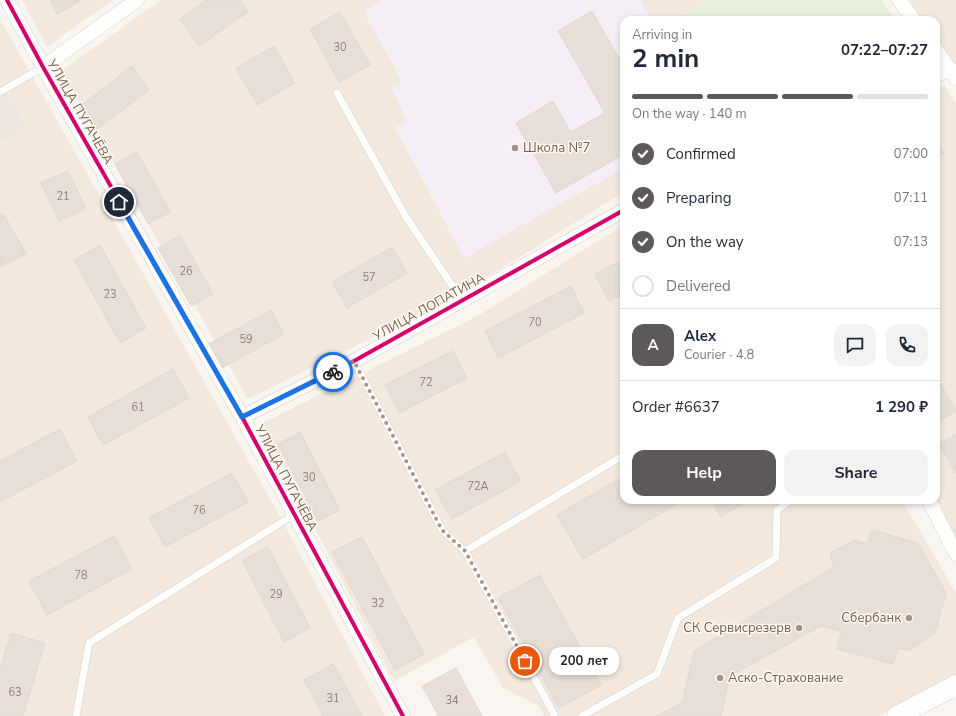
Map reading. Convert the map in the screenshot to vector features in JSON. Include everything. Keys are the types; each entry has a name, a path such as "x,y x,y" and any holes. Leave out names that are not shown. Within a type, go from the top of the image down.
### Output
{"main road":[{"path":"896,716 956,685"}],"street":[{"name":"УЛИЦА ПУГАЧЁВА","path":"7,0 43,67 242,417 403,716"},
{"path":"43,67 137,0"},
{"path":"899,0 911,16"},
{"path":"940,55 953,73"},
{"path":"940,74 953,73"},
{"name":"УЛИЦА ЛОПАТИНА","path":"242,417 354,361 620,212"},
{"path":"931,504 956,554"}],"lane":[{"path":"0,92 43,67"},
{"path":"337,92 406,217 462,300"},
{"path":"354,361 442,530 465,551 555,716"},
{"path":"465,551 620,457"},
{"path":"582,716 657,674 678,618 776,558 777,510 785,504"},
{"path":"76,716 89,643 295,514"}],"shaded area":[{"path":"22,0 113,0 47,47"},
{"path":"161,0 881,0 893,16 620,16 620,194 460,294 248,399 61,71"},
{"name":"Школа №7","path":"382,0 640,0 650,16 620,16 620,170 464,258 395,128 407,121 391,87 402,82 364,12"},
{"path":"909,0 956,0 956,65 940,43 940,16 920,16"},
{"path":"0,19 283,522 385,716 0,716"},
{"path":"0,84 24,126 0,141"},
{"path":"945,86 956,104 956,546 938,504 940,504 940,88"},
{"path":"620,227 620,504 904,504 956,593 956,676 879,716 544,716 539,706 503,688 474,637 394,681 261,424 474,318"}],"green space":[{"path":"709,0 881,0 893,16 680,16"}],"building":[{"path":"50,0 78,0 79,2 57,14"},
{"path":"207,0 240,0 248,12 199,46 180,19"},
{"path":"592,11 620,60 620,156 556,193 516,123 553,101 571,132 605,113 558,31"},
{"path":"340,12 370,65 339,82 310,29"},
{"path":"274,46 295,83 257,105 236,68"},
{"path":"132,66 149,90 96,130 79,107"},
{"path":"940,146 944,153 940,155"},
{"path":"137,152 170,212 148,224 115,164"},
{"path":"68,171 86,209 59,221 41,183"},
{"path":"3,213 26,254 0,267 0,215"},
{"path":"180,235 213,294 191,306 158,248"},
{"path":"100,245 146,328 120,343 74,260"},
{"path":"392,247 407,273 347,308 332,282"},
{"path":"620,261 620,296 609,301 595,274"},
{"path":"571,286 584,313 498,358 485,331"},
{"path":"271,310 284,334 222,368 209,344"},
{"path":"453,351 467,378 399,413 385,385"},
{"path":"173,369 189,398 103,445 88,417"},
{"path":"940,383 956,410 940,421"},
{"path":"60,429 77,461 0,502 0,461"},
{"path":"300,432 340,510 318,521 278,444"},
{"path":"956,434 956,474 940,446 940,443"},
{"path":"505,452 521,481 452,519 435,490"},
{"path":"232,473 248,502 165,547 149,518"},
{"path":"620,478 620,504 677,504 583,559 557,515"},
{"path":"713,504 742,504 721,517"},
{"path":"872,530 918,543 946,593 935,633 908,651 898,648 893,664 837,649 841,631 821,626 730,676 721,716 656,716 682,703 694,651 834,567 830,553 855,540 867,544"},
{"path":"114,536 132,569 47,615 29,581"},
{"path":"362,537 424,654 395,670 332,552"},
{"path":"268,547 310,628 284,642 242,560"},
{"path":"540,575 601,685 559,708 498,598"},
{"path":"11,633 45,643 23,716 0,716 0,669"},
{"path":"333,664 362,716 323,716 304,680"},
{"path":"456,668 482,716 438,716 422,686"}],"cycle path":[{"path":"7,0 43,67 242,417 403,716"},
{"path":"242,417 354,361 620,212"}],"way so far":[{"path":"333,372 354,361 442,530 465,551 525,661"}],"place":[{"name":"Школа №7","path":"515,148"},
{"name":"Сбербанк","path":"909,618"},
{"name":"СК Сервисрезерв","path":"799,628"},
{"name":"200 лет","path":"525,661"},
{"name":"Аско-Страхование","path":"720,678"}],"route":[{"path":"119,202 242,417 333,372"}]}
